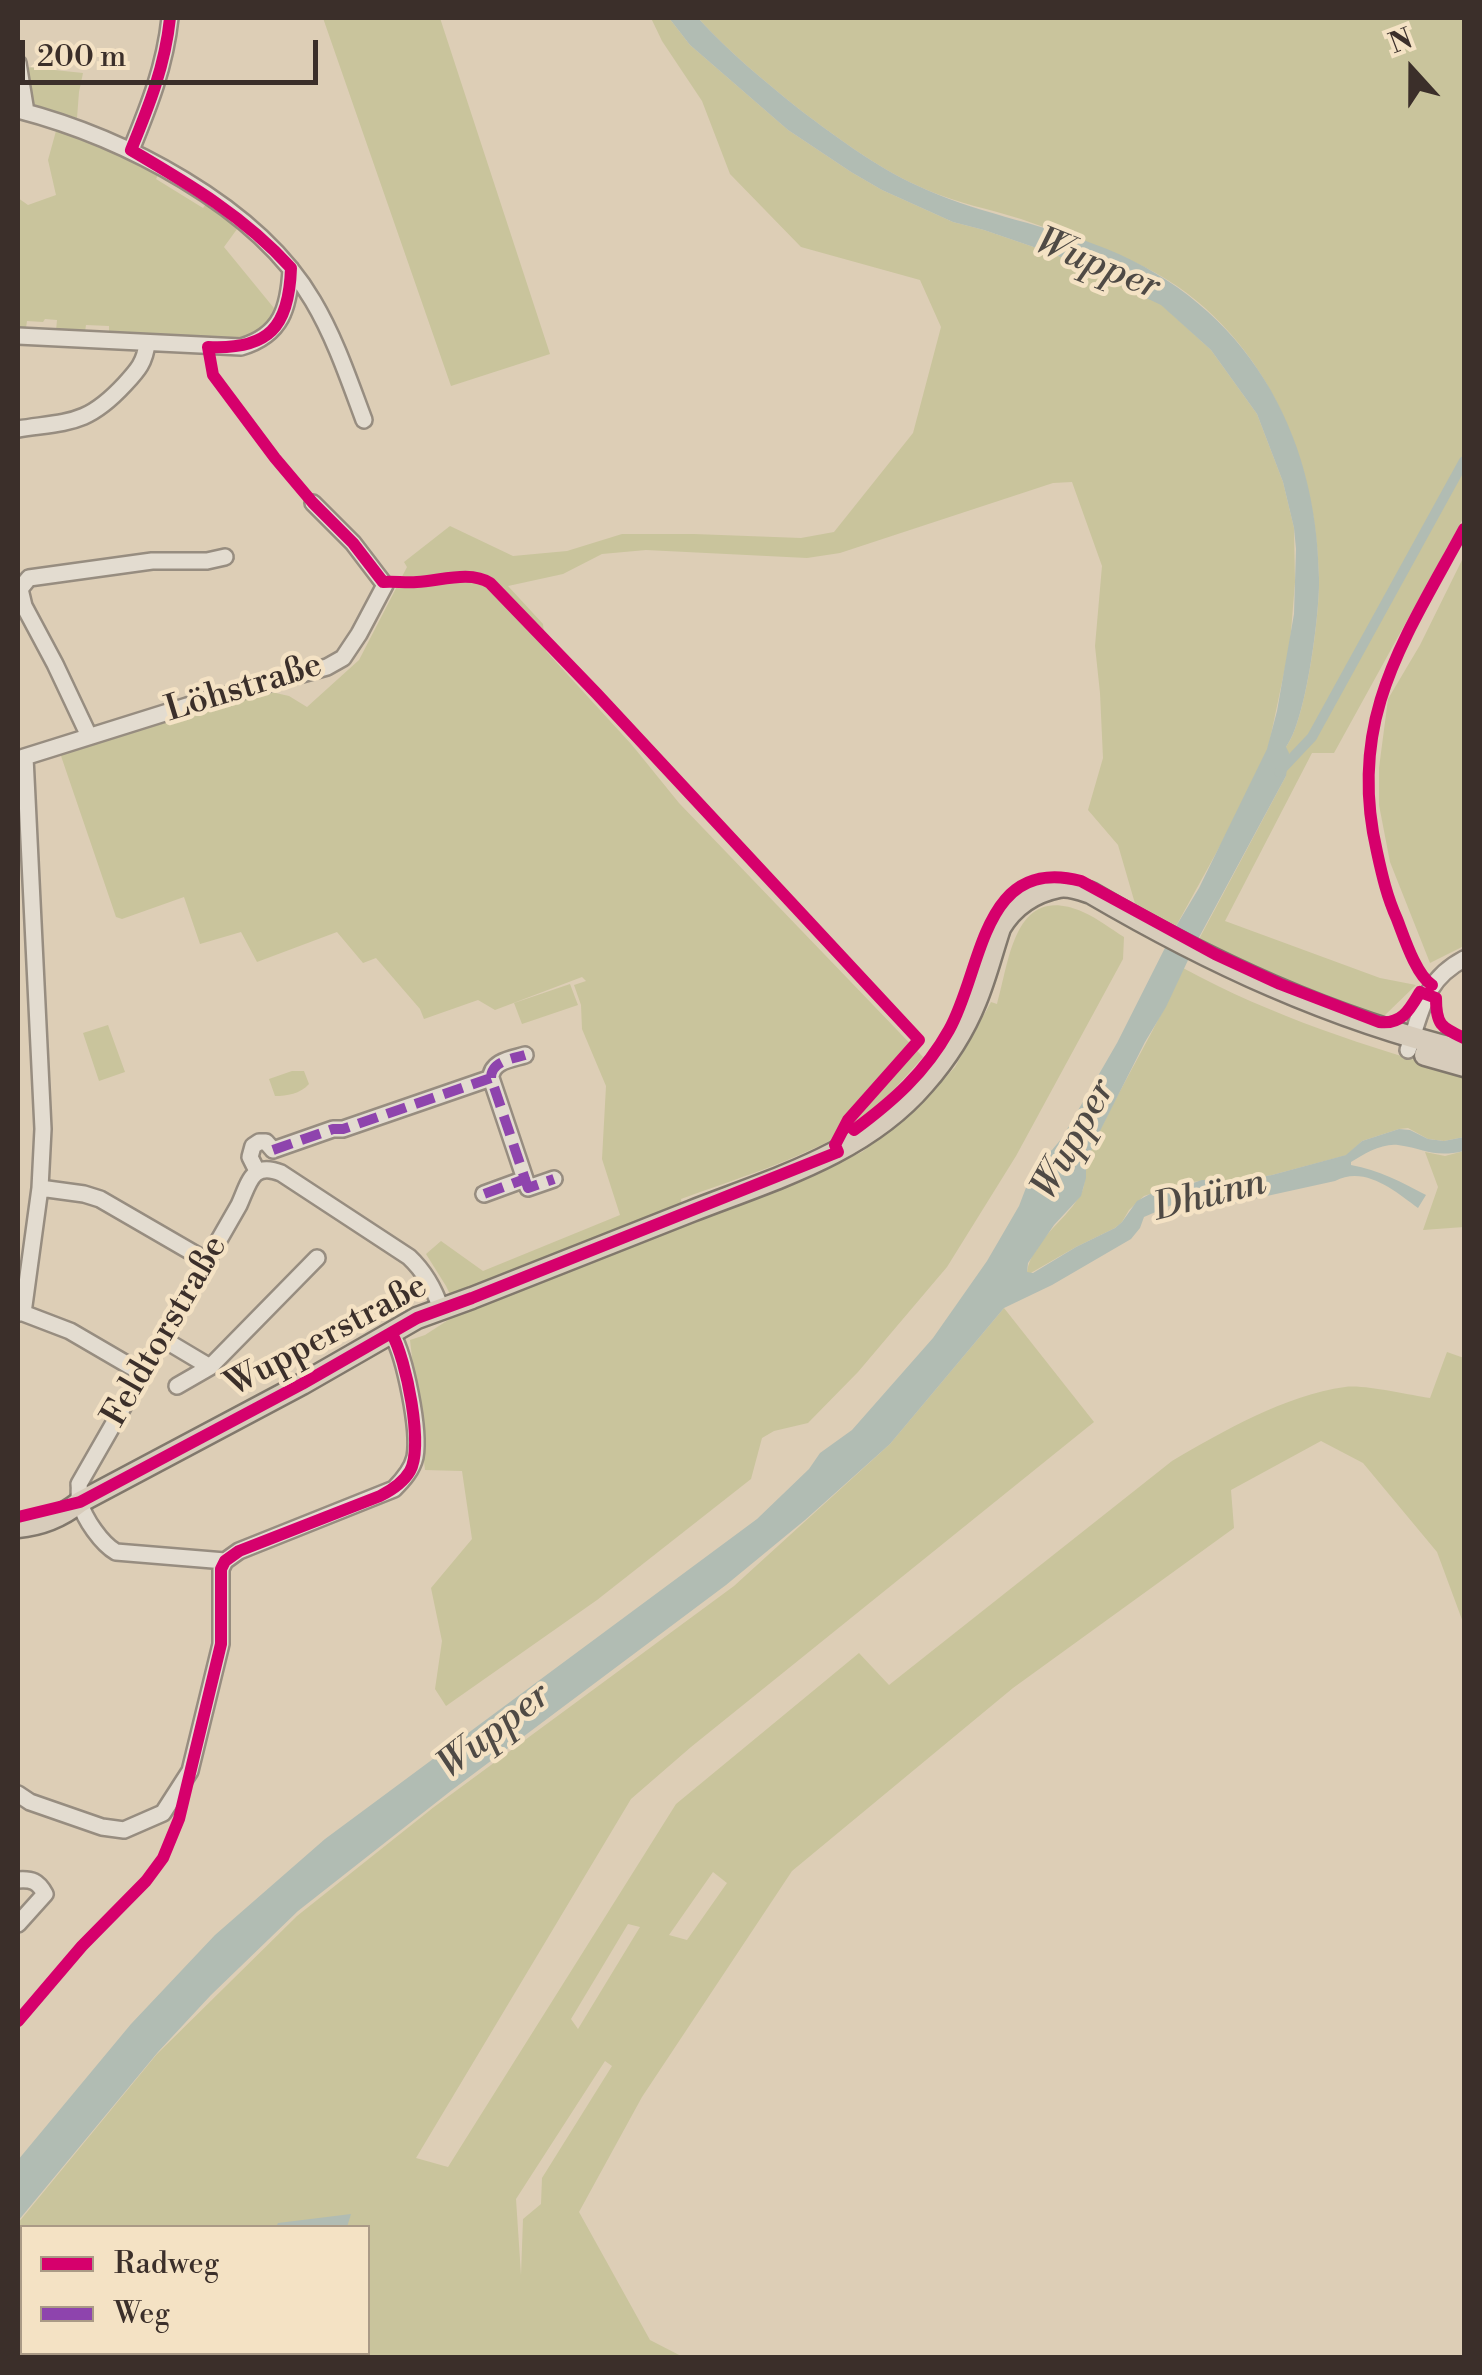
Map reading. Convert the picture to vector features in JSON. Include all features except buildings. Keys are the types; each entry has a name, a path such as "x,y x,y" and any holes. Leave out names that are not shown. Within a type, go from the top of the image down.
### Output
{"main road":[{"name":"Wupperstraße","path":"18,1527 65,1514 80,1502 418,1318 838,1152 885,1122 926,1082 971,1012 1006,918 1022,902 1048,892 1109,910 1209,965 1410,1044"},
{"path":"1410,1044 1464,1051"},
{"path":"1410,1044 1464,1066"},
{"name":"Wupperstraße","path":"18,1517 80,1502"}],"street":[{"path":"130,150 160,76 170,18"},
{"path":"18,62 22,111 130,150 187,182 227,209 291,268 329,331 364,420"},
{"path":"18,336 240,347 258,341 273,329 287,306 291,268"},
{"path":"287,306 313,299"},
{"path":"18,429 93,414 143,364 147,343"},
{"name":"Löhstraße","path":"21,758 343,658 385,584 313,503"},
{"path":"88,736 55,664 21,605 20,588 29,578 152,561 207,561 225,557"},
{"path":"21,758 43,1129 40,1188 20,1313 70,1331 142,1373"},
{"path":"1410,1044 1436,979 1464,959"},
{"path":"525,1054 495,1065 491,1078 528,1188 554,1178"},
{"path":"441,1309 432,1284 409,1257 333,1206 265,1169 273,1150 491,1078"},
{"name":"Feldtorstraße","path":"80,1502 80,1484 207,1260 265,1169 250,1157 253,1146 266,1142 273,1150"},
{"path":"484,1194 525,1180"},
{"path":"40,1188 100,1199 207,1260"},
{"path":"178,1386 210,1367 317,1258"},
{"path":"18,1794 30,1802 102,1827 124,1830 162,1813 190,1771 198,1743 221,1644 220,1569 225,1562 239,1550 380,1496 394,1489 410,1470 415,1458 415,1428 399,1347 392,1334"},
{"path":"162,1338 210,1367"},
{"path":"80,1502 106,1546 116,1552 225,1562"},
{"path":"18,1880 39,1883 45,1894 18,1924"}],"shaded area":[{"path":"323,18 440,18 550,354 451,386"},
{"path":"651,18 669,18 690,45 788,130 851,172 953,222 1054,254 1161,304 1211,350 1257,414 1283,482 1294,528 1290,644 1268,749 1175,928 1136,907 1118,845 1088,810 1103,758 1095,646 1102,566 1072,482 1053,483 840,553 807,558 646,550 602,554 563,574 508,586 543,624 546,651 679,803 923,1057 877,1107 845,1132 786,1160 681,1199 685,1225 862,1152 917,1109 955,1067 991,1002 997,1004 1019,930 1029,916 1042,908 1060,906 1099,920 1124,937 1123,959 1016,1156 947,1267 858,1372 808,1423 762,1438 751,1479 597,1600 446,1706 435,1689 442,1641 431,1588 472,1539 462,1471 425,1470 410,1340 459,1313 426,1254 441,1241 483,1271 620,1215 602,1159 606,1086 582,1029 581,1005 574,985 586,981 582,977 495,1010 478,1000 424,1019 420,1009 376,958 363,963 337,932 257,962 241,932 200,944 184,897 122,919 116,917 60,753 267,691 289,696 307,707 359,660 407,567 404,562 450,526 513,556 567,551 622,534 801,538 834,532 913,433 941,327 920,280 801,247 730,174 702,101"},
{"path":"698,18 1464,18 1464,517 1334,753 1312,753 1225,921 1380,978 1416,985 1383,1017 1289,982 1198,941 1286,776 1286,747 1300,715 1317,616 1319,578 1306,482 1292,436 1272,392 1246,352 1214,316 1177,286 1134,262 1021,219 938,195 876,163 785,98"},
{"path":"26,67 83,73 77,118 33,105"},
{"path":"56,131 120,153 159,173 156,179 203,208 209,200 240,225 224,247 278,313 261,331 232,339 109,333 109,326 86,325 85,332 56,331 57,320 45,319 27,321 26,328 18,328 18,198 28,205 56,195 48,160"},
{"path":"1464,556 1464,946 1430,963 1390,862 1379,805 1379,768 1388,699"},
{"path":"1183,968 1321,1029 1464,1074 1464,1137 1444,1141 1428,1139 1408,1128 1399,1129 1362,1141 1347,1155 1272,1175 1238,1181 1189,1182 1170,1191 1150,1194 1129,1210 1115,1228 1029,1274 1035,1251 1082,1193 1091,1150"},
{"path":"570,984 578,1005 522,1024 514,1003"},
{"path":"108,1025 125,1072 99,1081 83,1033"},
{"path":"304,1071 309,1084 293,1094 275,1096 269,1079"},
{"path":"1464,1151 1464,1227 1423,1230 1438,1187 1425,1152 1445,1156"},
{"path":"1004,1308 1094,1422 631,1799 416,2158 448,2167 676,1804 859,1653 889,1685 1172,1461 1278,1406 1323,1391 1353,1386 1430,1398 1447,1352 1464,1358 1464,1625 1437,1552 1363,1463 1321,1441 1231,1490 1234,1528 1013,1688 792,1871 642,2097 579,2212 650,2340 683,2357 18,2357 18,2223 157,2054 297,1916 434,1807 734,1586 890,1444","holes":["713,1872 727,1883 687,1940 669,1935","628,1924 640,1927 578,2029 571,2019","605,2061 612,2066 542,2178 541,2204 523,2219 521,2275 516,2199"]}],"water":[{"path":"669,18 698,18 799,109 893,173 949,199 1107,249 1156,273 1198,304 1235,339 1264,379 1288,424 1305,472 1315,524 1319,594 1305,692 1286,747 1286,776 1100,1131 1086,1162 1081,1196 1054,1225 1028,1263 1027,1272 1033,1273 1115,1228 1137,1201 1150,1194 1202,1180 1238,1181 1272,1175 1346,1155 1362,1141 1399,1129 1444,1141 1464,1137 1464,1151 1437,1153 1392,1145 1351,1162 1426,1195 1418,1208 1379,1182 1357,1176 1235,1203 1181,1201 1144,1217 1131,1239 1004,1308 890,1444 805,1520 726,1585 298,1911 158,2052 18,2221 18,2160 131,2024 215,1935 325,1839 757,1519 809,1469 820,1453 852,1430 933,1338 987,1261 1019,1206 1037,1159 1062,1138 1117,1043 1267,749 1294,614 1294,528 1283,482 1257,414 1211,350 1161,305 1054,254 953,222 851,172 788,130 690,45"},
{"path":"351,2214 348,2225 278,2223"}],"waterway":[{"path":"1279,772 1312,737 1464,461"}],"marked path":[{"path":"491,1078 498,1064 525,1055"},
{"path":"273,1150 491,1078 525,1179 484,1194"},
{"path":"525,1179 528,1188 554,1179"}],"cycle path":[{"path":"170,18 160,69 131,150 235,217 291,268 286,306 272,331 246,344 208,347 213,375 275,458 383,582 473,577 490,583 919,1040 848,1120 835,1145 838,1152"},
{"path":"1432,985 1411,955 1385,886 1369,805 1369,761 1386,683 1464,529"},
{"path":"854,1130 907,1085 940,1045 960,1005 990,923 1004,901 1023,885 1048,877 1081,881 1215,954 1379,1022 1399,1018 1420,992 1436,998 1441,1024 1464,1038"},
{"path":"18,1517 80,1502 417,1318 838,1152"},
{"path":"18,2021 163,1858 179,1819 221,1644 221,1569 225,1561 239,1551 380,1496 397,1486 410,1471 415,1443 412,1402 392,1334"}],"water label":[{"name":"Wupper","path":"1097,266"},
{"name":"Wupper","path":"1075,1140"},
{"name":"Dhünn","path":"1210,1197"},
{"name":"Wupper","path":"495,1732"}]}
